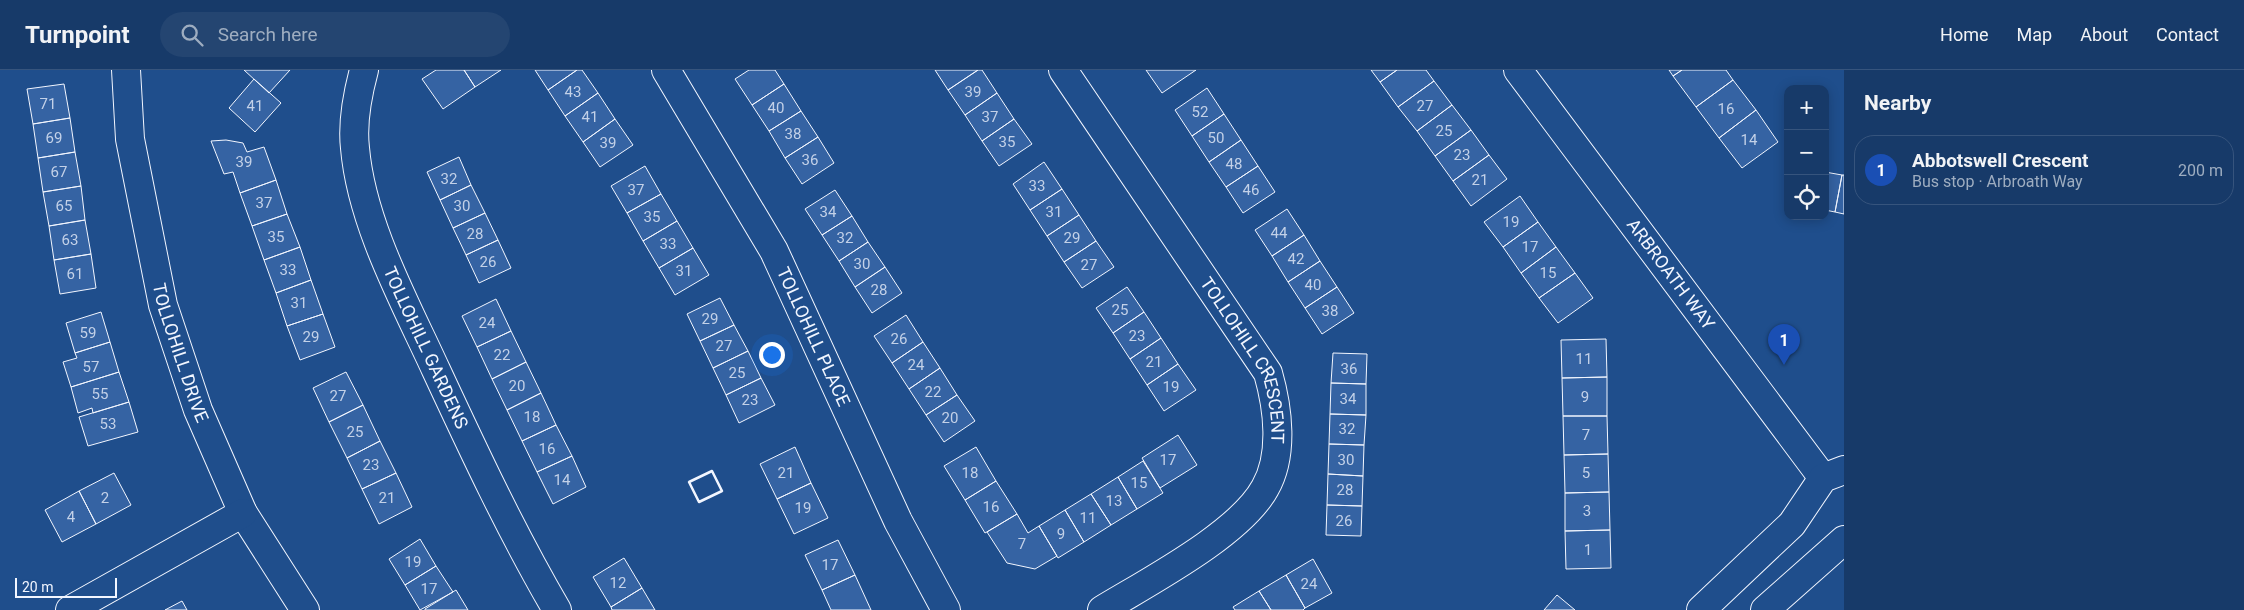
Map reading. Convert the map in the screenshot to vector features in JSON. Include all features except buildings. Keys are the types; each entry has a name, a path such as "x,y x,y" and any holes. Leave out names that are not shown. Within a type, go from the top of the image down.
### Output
{"street":[{"name":"TOLLOHILL DRIVE","path":"126,70 130,139 163,304 198,410 243,513 305,610"},
{"name":"TOLLOHILL GARDENS","path":"364,70 356,104 355,148 367,208 396,282 484,473 531,566 557,610"},
{"name":"TOLLOHILL PLACE","path":"666,70 774,251 898,521 946,610"},
{"name":"TOLLOHILL CRESCENT","path":"1063,70 1268,373 1276,400 1275,461 1266,488 1252,506 1236,523 1222,533 1102,610"},
{"name":"ARBROATH WAY","path":"1518,70 1833,474"},
{"path":"1701,610 1792,524 1833,474"},
{"path":"70,610 243,513"},
{"path":"1765,610 1844,540"}],"wall":[{"path":"712,471 722,491 699,502 689,482 712,471"}],"place":[{"name":"Abbotswell Crescent","path":"1784,365"}]}
